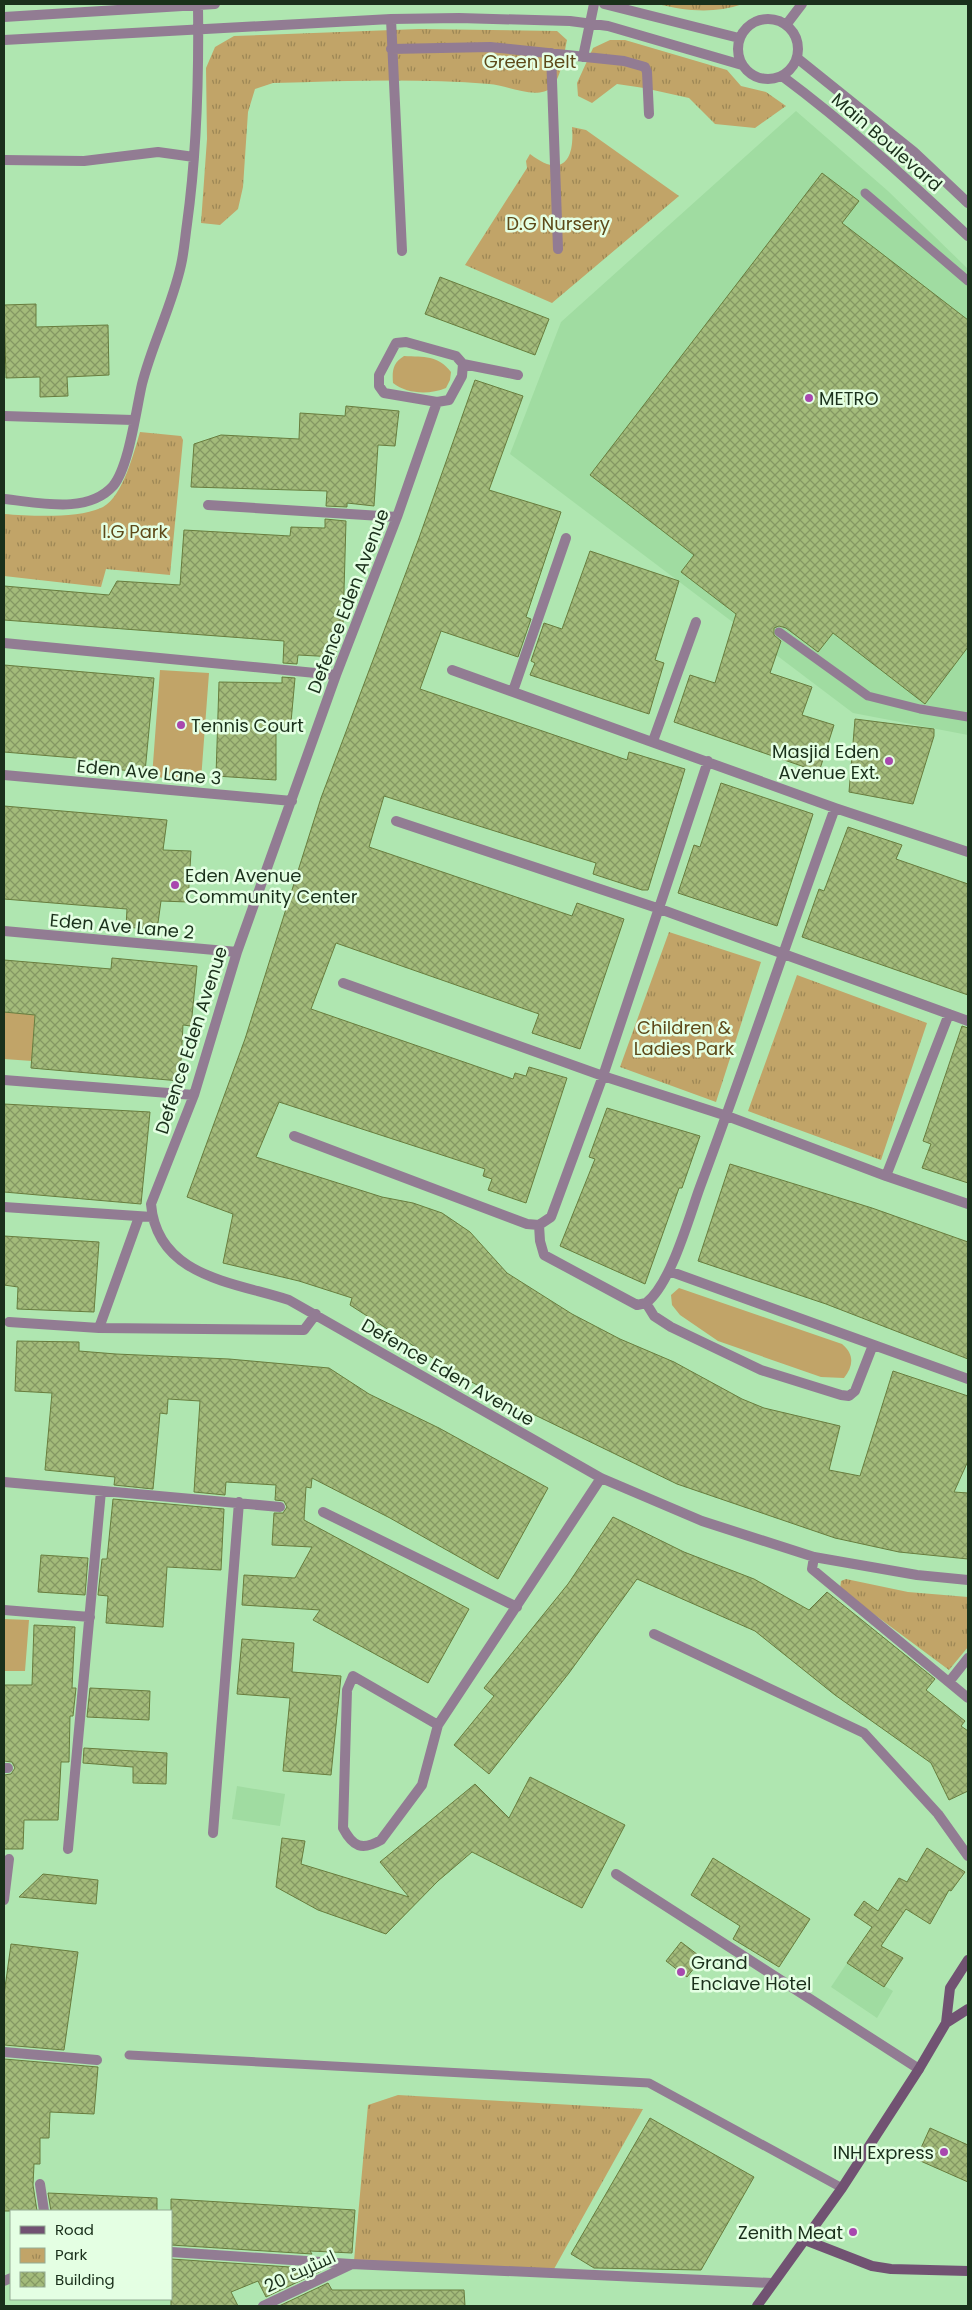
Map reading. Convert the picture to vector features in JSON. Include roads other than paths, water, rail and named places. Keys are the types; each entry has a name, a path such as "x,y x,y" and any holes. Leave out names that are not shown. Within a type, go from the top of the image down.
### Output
{"main road":[{"path":"758,2306 772,2283 842,2188 919,2070 946,2023 950,1988 968,1960"},
{"path":"946,2023 968,2009"},
{"path":"804,2240 872,2266 891,2269 968,2271"}],"street":[{"path":"4,17 170,5 216,4"},
{"path":"583,57 594,4"},
{"path":"604,4 739,38"},
{"path":"786,24 802,4"},
{"path":"4,500 65,504 80,502 99,496 112,486 123,467 145,371 181,265 191,200 198,108 198,5"},
{"path":"4,40 391,19 459,18 590,23 608,26 742,65"},
{"path":"391,19 402,251"},
{"path":"769,19 786,24 797,39 797,58 789,72 782,76 771,80 759,78 749,73 742,65 737,47 739,38 744,30 759,20 769,19"},
{"path":"391,49 490,47 624,61 645,67 647,72 649,114"},
{"path":"551,54 558,249"},
{"name":"Main Boulevard","path":"797,58 914,152 968,204"},
{"name":"Main Boulevard","path":"782,76 879,153 968,236"},
{"path":"4,160 84,161 158,152 194,157"},
{"path":"463,364 462,376 449,400 436,402 384,392 379,386 379,375 396,343 406,342 456,356 463,364 518,375"},
{"name":"Defence Eden Avenue","path":"436,402 397,517 336,675 237,952 194,1095 151,1204 152,1217 160,1238 182,1261 210,1278 289,1300 316,1314 445,1391 601,1478 702,1521 814,1557 917,1575 968,1580"},
{"path":"4,416 133,420"},
{"path":"208,505 397,517"},
{"path":"513,691 566,538"},
{"path":"653,741 696,622"},
{"path":"4,643 336,675"},
{"path":"452,670 835,808 968,852"},
{"path":"294,1136 526,1224 539,1226 551,1217 603,1076 708,761"},
{"name":"Eden Ave Lane 3","path":"4,775 292,801"},
{"path":"539,1226 540,1241 544,1255 637,1305 655,1296 669,1271 835,808"},
{"path":"396,821 660,909 968,1020"},
{"name":"Eden Ave Lane 2","path":"4,932 237,952"},
{"path":"343,983 603,1076 726,1116 886,1176 968,1204"},
{"path":"886,1176 948,1014"},
{"path":"4,1080 194,1095"},
{"path":"4,1207 152,1217"},
{"path":"99,1328 139,1217"},
{"path":"669,1271 968,1379"},
{"path":"646,1302 654,1316 670,1327 761,1370 841,1395 849,1396 855,1391 873,1345"},
{"path":"9,1322 99,1328 304,1330 316,1314"},
{"path":"438,1725 353,1676 347,1690 343,1828 351,1842 361,1846 371,1846 380,1840 422,1785 438,1725 601,1478"},
{"path":"4,1482 280,1507"},
{"path":"68,1849 101,1491"},
{"path":"213,1833 239,1502"},
{"path":"323,1512 517,1608"},
{"path":"814,1557 812,1569 968,1698"},
{"path":"4,1610 90,1617"},
{"path":"654,1634 864,1733 938,1814 968,1856"},
{"path":"948,1682 968,1658"},
{"path":"4,1900 9,1860"},
{"path":"616,1874 919,2070"},
{"path":"4,2052 97,2060"},
{"path":"40,2184 44,2210"},
{"path":"172,2252 351,2264 772,2283"},
{"name":"اسٹریٹ 20","path":"263,2306 351,2264"}],"lane":[{"path":"865,193 968,281"},
{"path":"779,632 868,696 920,709 968,717"},
{"path":"129,2054 649,2084 842,2188"}],"place":[{"name":"METRO","path":"809,398"},
{"name":"Tennis Court","path":"181,725"},
{"name":"Masjid Eden Avenue Ext.","path":"889,761"},
{"name":"Eden Avenue Community Center","path":"175,885"},
{"name":"Grand Enclave Hotel","path":"681,1972"},
{"name":"INH Express","path":"944,2152"},
{"name":"Zenith Meat","path":"853,2232"}],"park label":[{"name":"Green Belt","path":"530,61"},
{"name":"D.G Nursery","path":"558,223"},
{"name":"I.G Park","path":"135,531"},
{"name":"Children & Ladies Park","path":"684,1037"}]}
